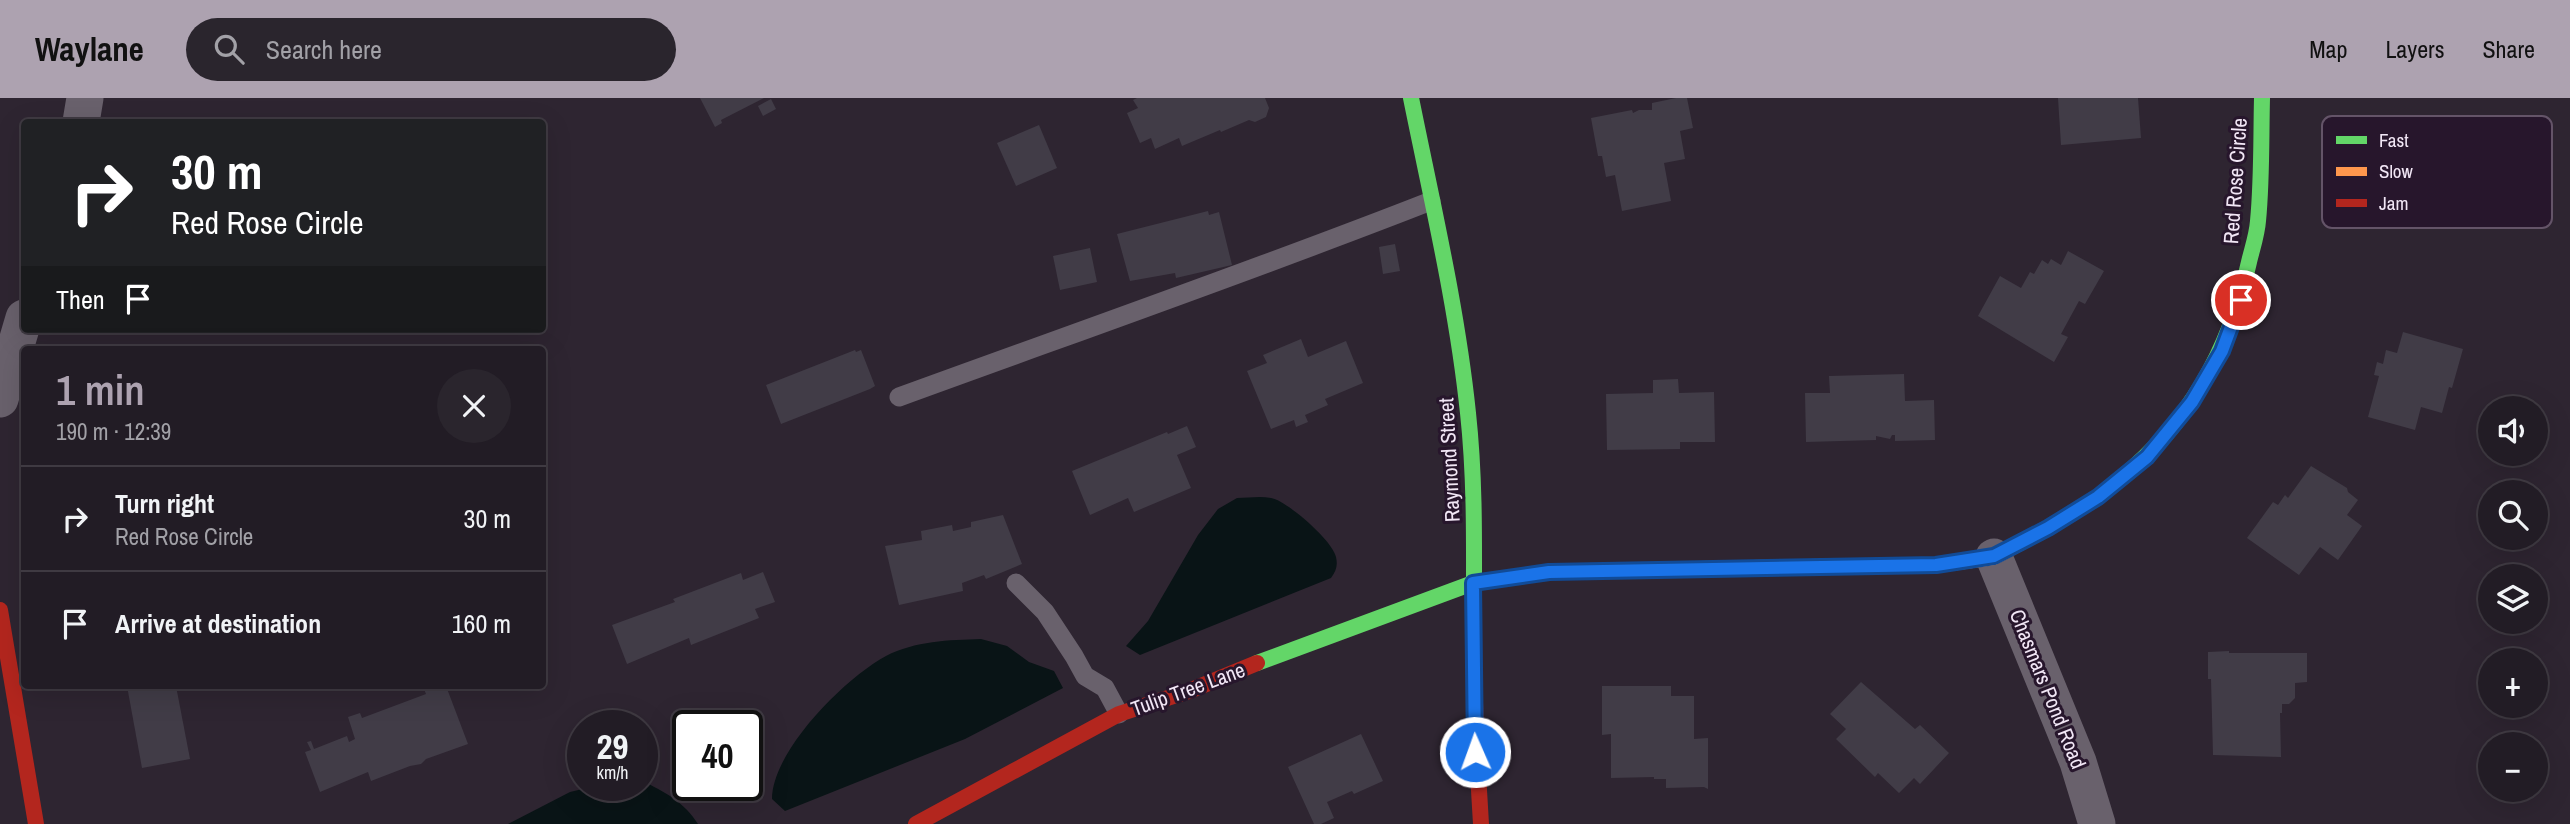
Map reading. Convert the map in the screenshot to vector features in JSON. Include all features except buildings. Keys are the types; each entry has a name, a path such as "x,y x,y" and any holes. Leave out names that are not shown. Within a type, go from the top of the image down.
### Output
{"street":[{"path":"81,119 85,98"},
{"name":"Raymond Street","path":"1411,98 1465,379 1473,484 1475,752 1481,824"},
{"name":"Red Rose Circle","path":"1473,583 1549,572 1936,565 1994,556 2048,528 2098,497 2147,457 2192,402 2222,351 2241,300 2258,222 2262,98"},
{"path":"0,399 21,328"},
{"name":"Chasmars Pond Road","path":"1994,556 2078,762 2097,824"},
{"name":"Tulip Tree Lane","path":"916,824 1119,714 1189,691 1303,645 1473,583"},
{"path":"0,610 36,824"}],"lane":[{"path":"899,397 1185,295 1432,201"},
{"path":"1016,583 1045,612 1085,676 1105,688 1119,714"}],"shaded area":[{"path":"1237,498 1278,500 1308,522 1327,541 1336,557 1336,568 1331,578 1140,655 1126,646 1148,621 1198,535 1218,509"},
{"path":"981,639 1007,646 1029,662 1054,671 1063,688 965,739 785,811 772,799 775,780 797,738 832,698 869,666 897,651 920,644"},
{"path":"658,789 687,810 698,824 508,824 567,794 567,801 658,801"}],"traffic: fast":[{"path":"1411,98 1451,294 1468,413 1474,507 1474,664"},
{"path":"2121,478 2146,456 2187,408 2204,382 2231,325 2257,226 2262,98"},
{"path":"1257,663 1473,583 1549,572 1753,568"}],"traffic: slow":[{"path":"1753,568 1936,565 1994,557 2098,497 2121,478"}],"traffic: jam":[{"path":"0,610 36,824"},
{"path":"916,824 1119,714 1189,691 1257,663"},
{"path":"1474,664 1481,824"}],"route":[{"path":"1475,752 1473,583 1549,572 1936,565 1994,556 2048,528 2098,497 2147,457 2192,402 2222,351 2241,300"}]}
